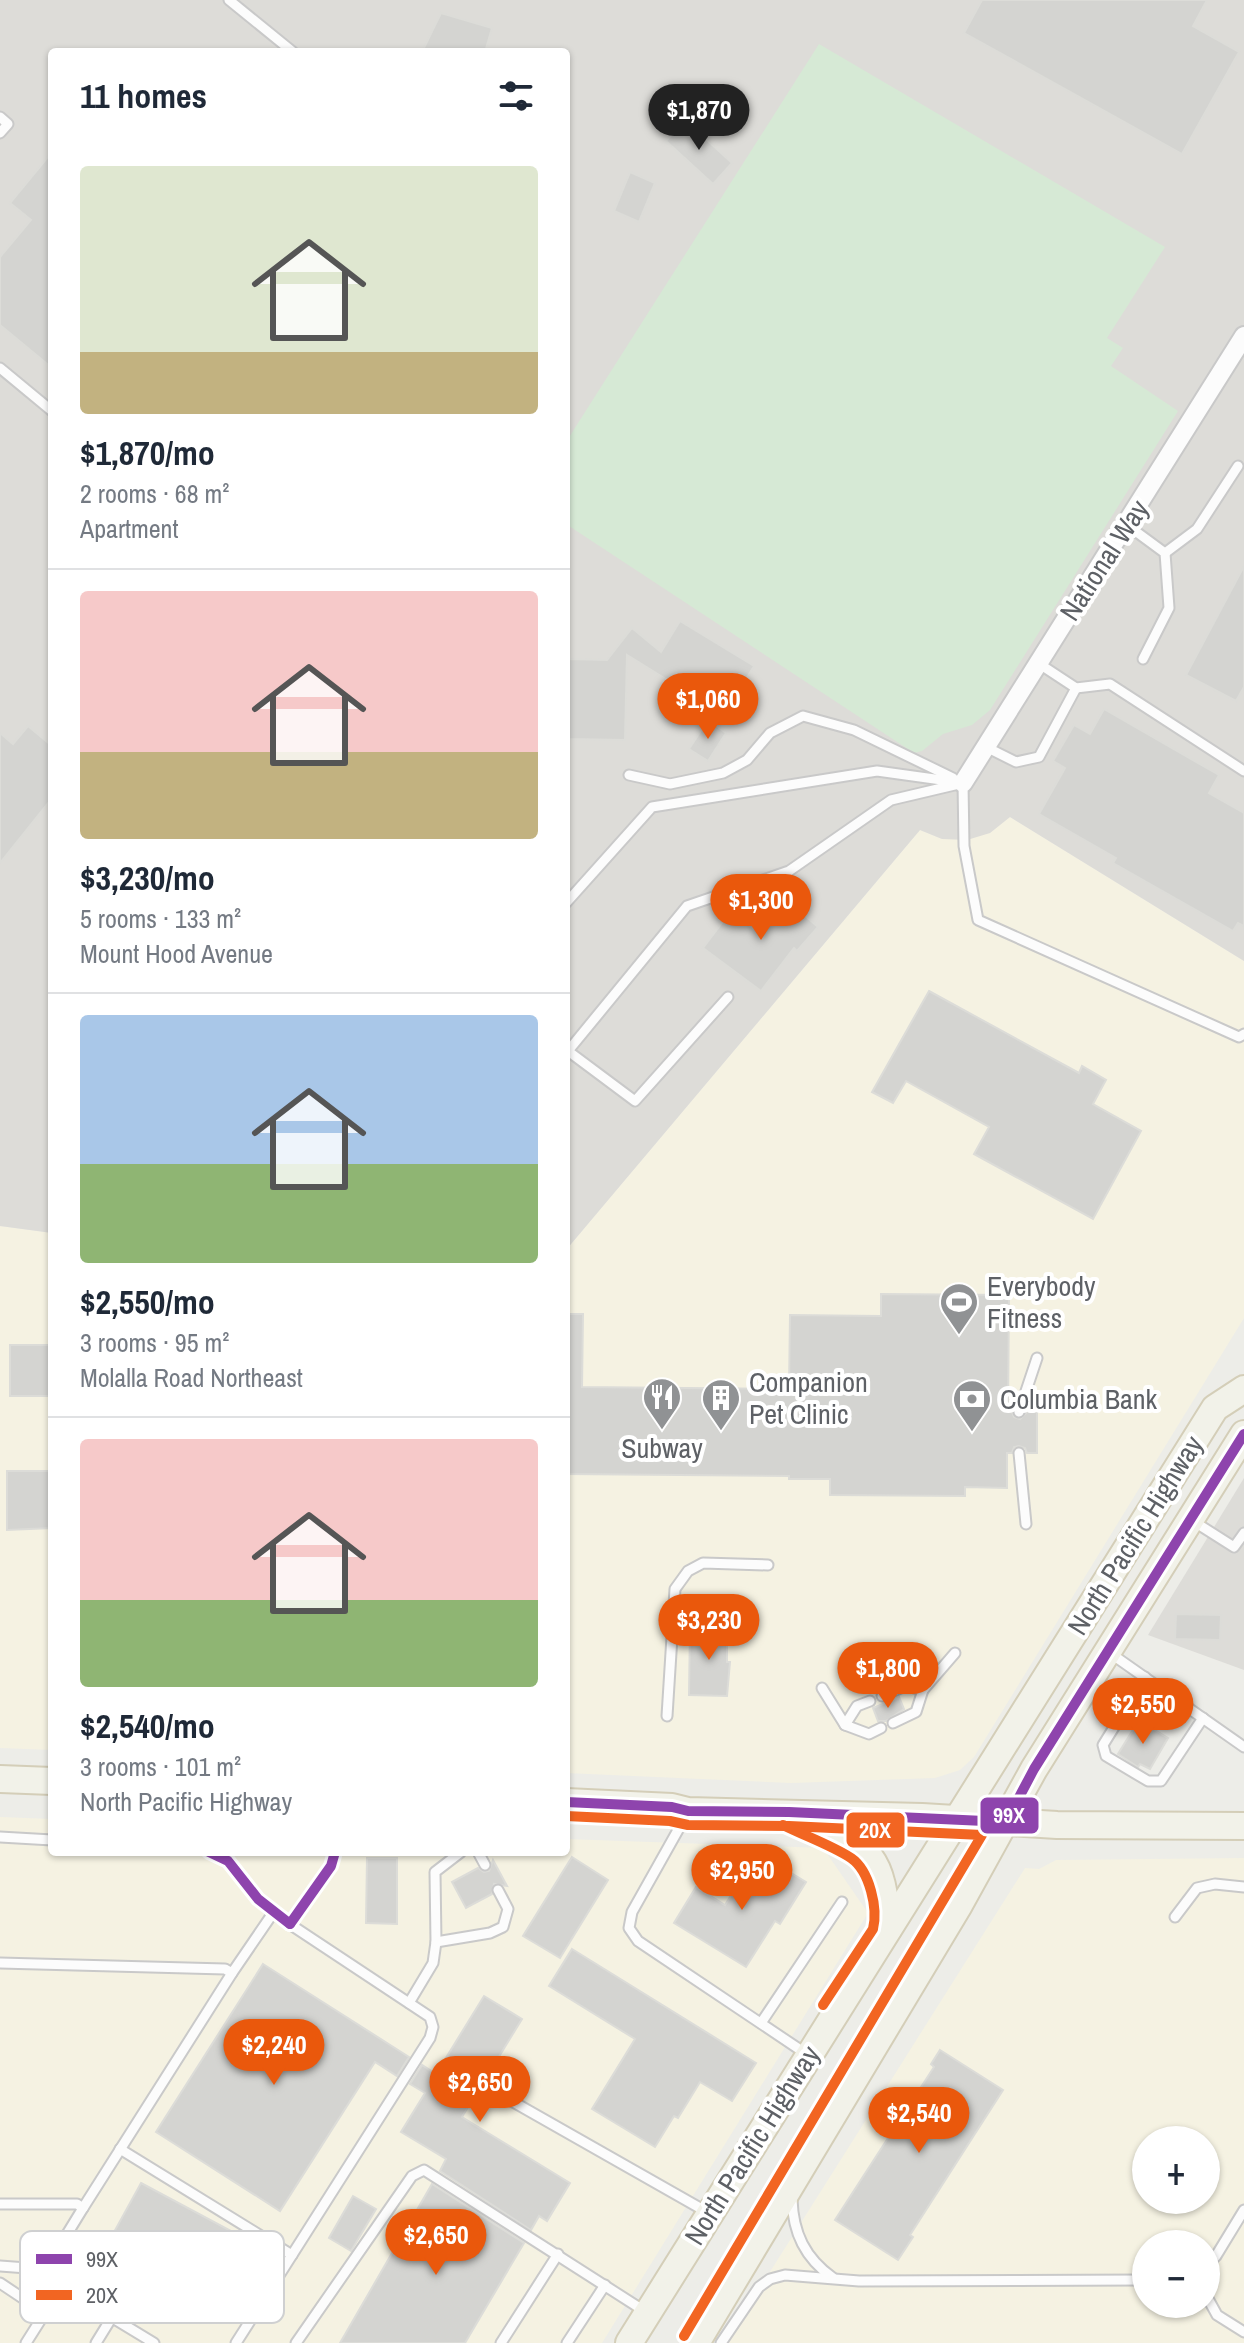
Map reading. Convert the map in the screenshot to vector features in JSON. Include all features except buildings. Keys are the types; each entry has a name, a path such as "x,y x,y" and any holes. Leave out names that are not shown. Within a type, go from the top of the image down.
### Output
{"main road":[{"name":"North Pacific Highway","path":"629,2343 1215,1408 1244,1389"},
{"name":"North Pacific Highway","path":"696,2343 900,2005 1034,1769 1244,1434"},
{"path":"1157,1500 1190,1520"},
{"path":"0,1779 48,1781"},
{"path":"570,1802 672,1807 688,1811 789,1812 1057,1825 1244,1826"},
{"path":"789,1812 848,1839 871,1856 883,1887 888,1929"}],"street":[{"name":"National Way","path":"963,783 1244,336"}],"lane":[{"path":"229,0 288,48"},
{"path":"0,117 8,124 0,133"},
{"path":"0,368 48,408"},
{"path":"1165,553 1197,529 1238,466"},
{"path":"1127,525 1165,553 1169,608 1143,659"},
{"path":"1038,663 1076,688 1110,684 1244,771"},
{"path":"986,747 1016,762 1039,757 1076,688"},
{"path":"629,775 670,784 723,773 747,760 770,733 803,716 854,730 963,783"},
{"path":"570,899 652,807 877,771 963,783"},
{"path":"570,1049 687,906 789,871 891,800 963,783"},
{"path":"963,783 964,846 978,920 1239,1037 1244,1034"},
{"path":"570,1052 635,1101 728,997"},
{"path":"1019,1412 1037,1358"},
{"path":"1019,1453 1026,1524"},
{"path":"1190,1520 1234,1547 1244,1533"},
{"path":"667,1716 675,1589 688,1571 703,1563 768,1565"},
{"path":"1107,1651 1244,1747"},
{"path":"893,1723 916,1712 923,1690 955,1653"},
{"path":"1145,1677 1103,1745 1106,1756 1148,1781 1161,1781 1203,1718"},
{"path":"882,1696 905,1686 923,1690"},
{"path":"822,1688 845,1725 869,1734 881,1728"},
{"path":"845,1725 857,1706 870,1701"},
{"path":"688,1811 632,1912 629,1928 638,1941 808,2055"},
{"path":"0,1837 48,1840"},
{"path":"217,1856 228,1861 273,1913 430,2017 433,2027 430,2038 284,2268"},
{"path":"290,1924 331,1866 334,1856"},
{"path":"409,2003 433,1963 436,1942 435,1872 456,1856"},
{"path":"480,1856 485,1865"},
{"path":"1175,1917 1197,1888 1215,1884 1244,1887"},
{"path":"436,1942 477,1936 503,1927 508,1909 498,1890"},
{"path":"761,2023 842,1902"},
{"path":"69,2231 273,1913"},
{"path":"0,1963 225,1969 232,1973"},
{"path":"508,2099 710,2213"},
{"path":"120,2149 253,2231"},
{"path":"296,2343 412,2176 424,2170 647,2313"},
{"path":"793,2179 793,2218 801,2245 813,2261 836,2280"},
{"path":"0,2204 77,2204 83,2208"},
{"path":"1220,2249 1244,2210"},
{"path":"284,2250 292,2255"},
{"path":"501,2343 558,2254"},
{"path":"0,2266 20,2267"},
{"path":"721,2343 759,2287 770,2279 785,2275 836,2280 1132,2280"},
{"path":"0,2283 20,2296"},
{"path":"567,2343 605,2285"},
{"path":"1220,2317 1244,2332"},
{"path":"26,2343 39,2323"},
{"path":"96,2343 108,2323"},
{"path":"120,2323 142,2340 154,2343"},
{"path":"236,2343 249,2323"}],"shaded area":[{"path":"0,0 1244,0 1244,961 1010,817 990,833 967,840 942,839 920,830 570,1245 570,48 48,48 48,1232 0,1226"},
{"path":"1010,817 1244,961 1244,1318 974,1757 960,1770 935,1778 791,1783 570,1773 570,1245 920,830 942,839 990,833"},
{"path":"0,1226 48,1232 48,1750 0,1748"},
{"path":"1244,1478 1244,1670 1148,1635"},
{"path":"0,1817 48,1819 48,1856 570,1856 570,1839 823,1848 868,1913 602,2343 0,2343"},
{"path":"1244,1858 1244,2343 725,2343 1025,1868 1039,1869 1056,1860"}],"green space":[{"path":"819,44 1165,247 1107,338 1123,348 1111,366 1178,411 990,710 972,725 943,734 922,751 914,753 570,527 570,436"}],"transit line":[{"name":"99X","path":"570,1802 672,1807 688,1811 789,1812 1006,1822 1034,1769 1244,1434"},
{"name":"20X","path":"570,1816 670,1821 688,1825 789,1826 982,1835 684,2336"},
{"name":"20X","path":"783,1825 851,1858 863,1872 871,1891 873,1929 823,2005"},
{"name":"99X","path":"217,1856 228,1861 258,1899 290,1924"},
{"name":"99X","path":"290,1924 331,1866 334,1856"}],"place":[{"name":"Everybody Fitness","path":"959,1336"},
{"name":"Subway","path":"662,1431"},
{"name":"Companion Pet Clinic","path":"721,1432"},
{"name":"Columbia Bank","path":"972,1433"}]}
